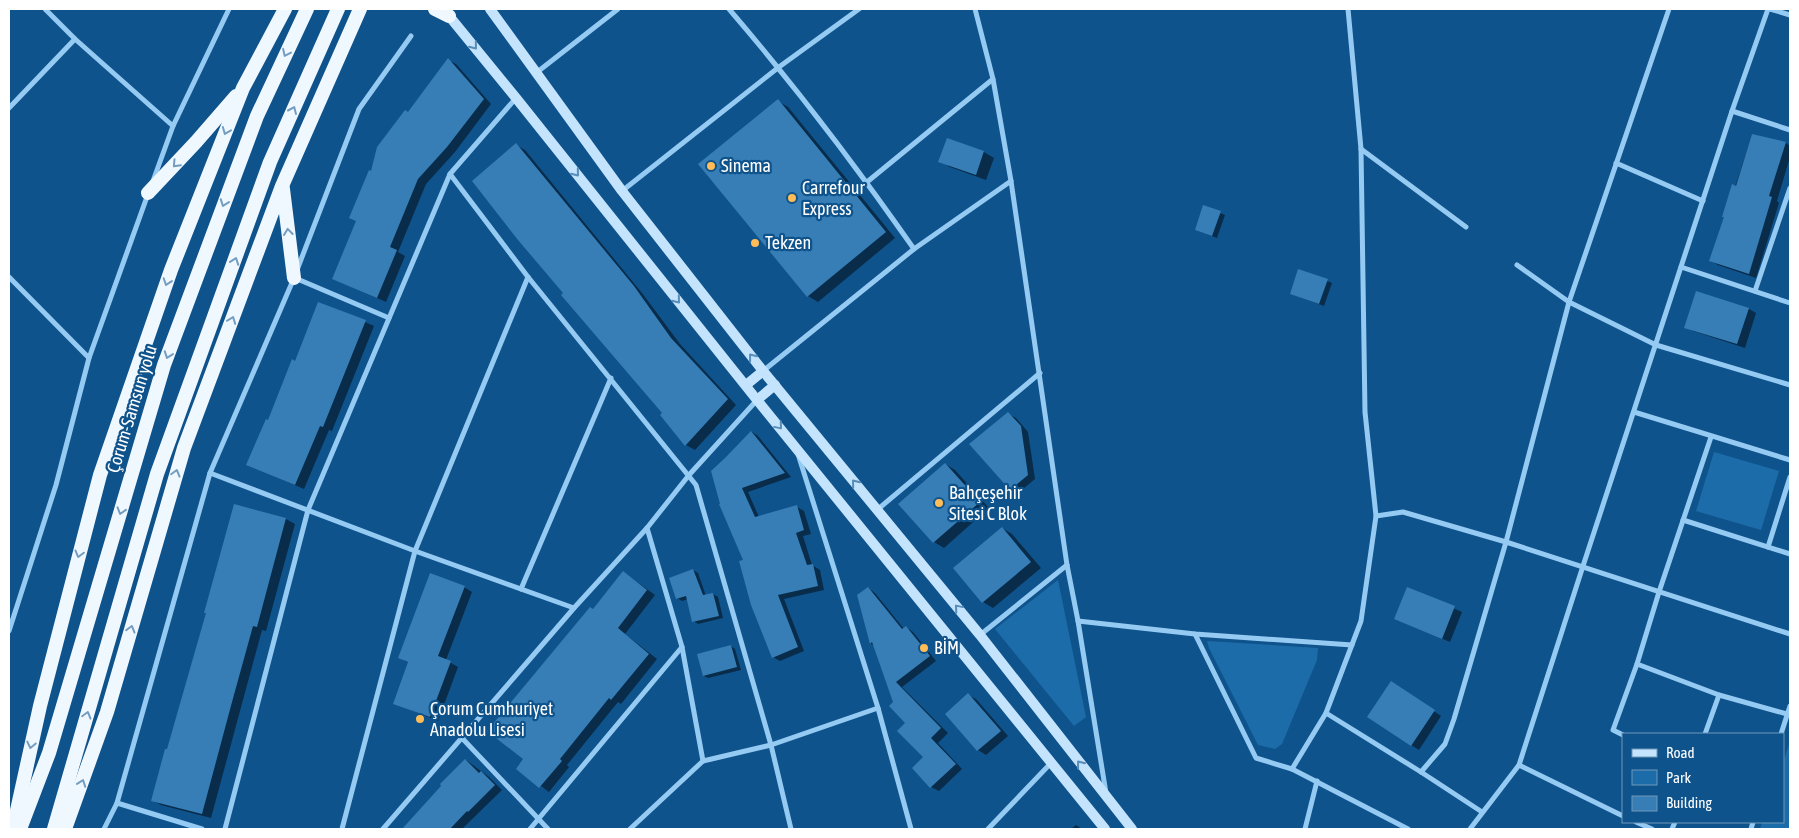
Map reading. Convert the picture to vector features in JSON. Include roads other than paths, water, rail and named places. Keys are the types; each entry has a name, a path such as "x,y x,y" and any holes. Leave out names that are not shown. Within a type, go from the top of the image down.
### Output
{"highway":[{"path":"13,829 40,706 100,475 171,270 243,88 285,9"},
{"name":"Çorum-Samsun yolu","path":"20,829 48,753 164,365 257,116 307,9"},
{"path":"54,829 157,474 270,162 338,9"},
{"path":"65,829 107,712 184,448 282,186 358,14 368,9"},
{"path":"435,9 446,12"},
{"path":"148,193 243,88"},
{"path":"282,186 294,278"}],"main road":[{"path":"490,9 622,191 775,386 980,635 1132,829"},
{"path":"446,12 757,400 795,444 1106,829"},
{"path":"746,385 763,371"},
{"path":"757,400 775,386"}],"street":[{"path":"45,9 75,39 173,126"},
{"path":"9,631 56,484 89,358 173,126 229,9"},
{"path":"536,73 618,9"},
{"path":"729,9 779,67 867,182 914,249"},
{"path":"622,191 779,67 859,9"},
{"path":"975,9 993,79 1011,181 1067,564 1107,799"},
{"path":"1292,769 1326,713 1361,621 1376,516 1365,412 1361,149 1348,9"},
{"path":"1421,772 1445,744 1454,719 1506,542 1569,302 1669,9"},
{"path":"1470,829 1519,765 1582,566 1732,110 1769,9 1790,15"},
{"path":"104,829 117,802 210,473 294,278 359,109 411,36"},
{"path":"9,108 75,39"},
{"path":"867,182 993,79"},
{"path":"225,829 308,510 450,174 516,98"},
{"path":"1732,110 1790,130"},
{"path":"1361,149 1466,227"},
{"path":"1616,163 1703,201"},
{"path":"450,174 528,278 696,485 771,745 791,829"},
{"path":"763,371 914,249 1011,181"},
{"path":"1755,291 1788,204 1790,188"},
{"path":"1517,265 1569,302 1656,345 1790,385"},
{"path":"1681,267 1790,303"},
{"path":"9,277 89,358"},
{"path":"294,278 389,318"},
{"path":"342,829 415,551 528,278"},
{"path":"877,510 1040,373"},
{"path":"522,589 611,378"},
{"path":"382,829 574,608 647,528 689,475 757,400"},
{"path":"1634,412 1790,460"},
{"path":"1622,734 1613,730 1637,664 1658,592 1711,437"},
{"path":"795,444 878,708 911,829"},
{"path":"210,473 415,551 574,608"},
{"path":"1768,547 1790,477"},
{"path":"1376,516 1403,512 1506,542 1790,634"},
{"path":"1683,520 1790,554"},
{"path":"647,528 682,647 703,761"},
{"path":"980,635 1067,564"},
{"path":"1078,621 1195,634 1352,644"},
{"path":"1195,634 1256,758 1292,769 1408,829"},
{"path":"530,829 682,647"},
{"path":"1637,664 1719,695 1787,714"},
{"path":"1705,733 1719,695"},
{"path":"1781,733 1790,706"},
{"path":"630,829 703,761 771,745 878,708"},
{"path":"1326,713 1482,812"},
{"path":"461,737 548,829"},
{"path":"988,829 1051,762"},
{"path":"1519,765 1622,816"},
{"path":"1305,829 1317,781"},
{"path":"117,802 202,829"},
{"path":"1638,823 1652,829"}],"place":[{"name":"Sinema","path":"711,166"},
{"name":"Carrefour Express","path":"792,198"},
{"name":"Tekzen","path":"755,243"},
{"name":"Bahçeşehir Sitesi C Blok","path":"939,503"},
{"name":"BİM","path":"924,648"},
{"name":"Çorum Cumhuriyet Anadolu Lisesi","path":"420,719"}]}
